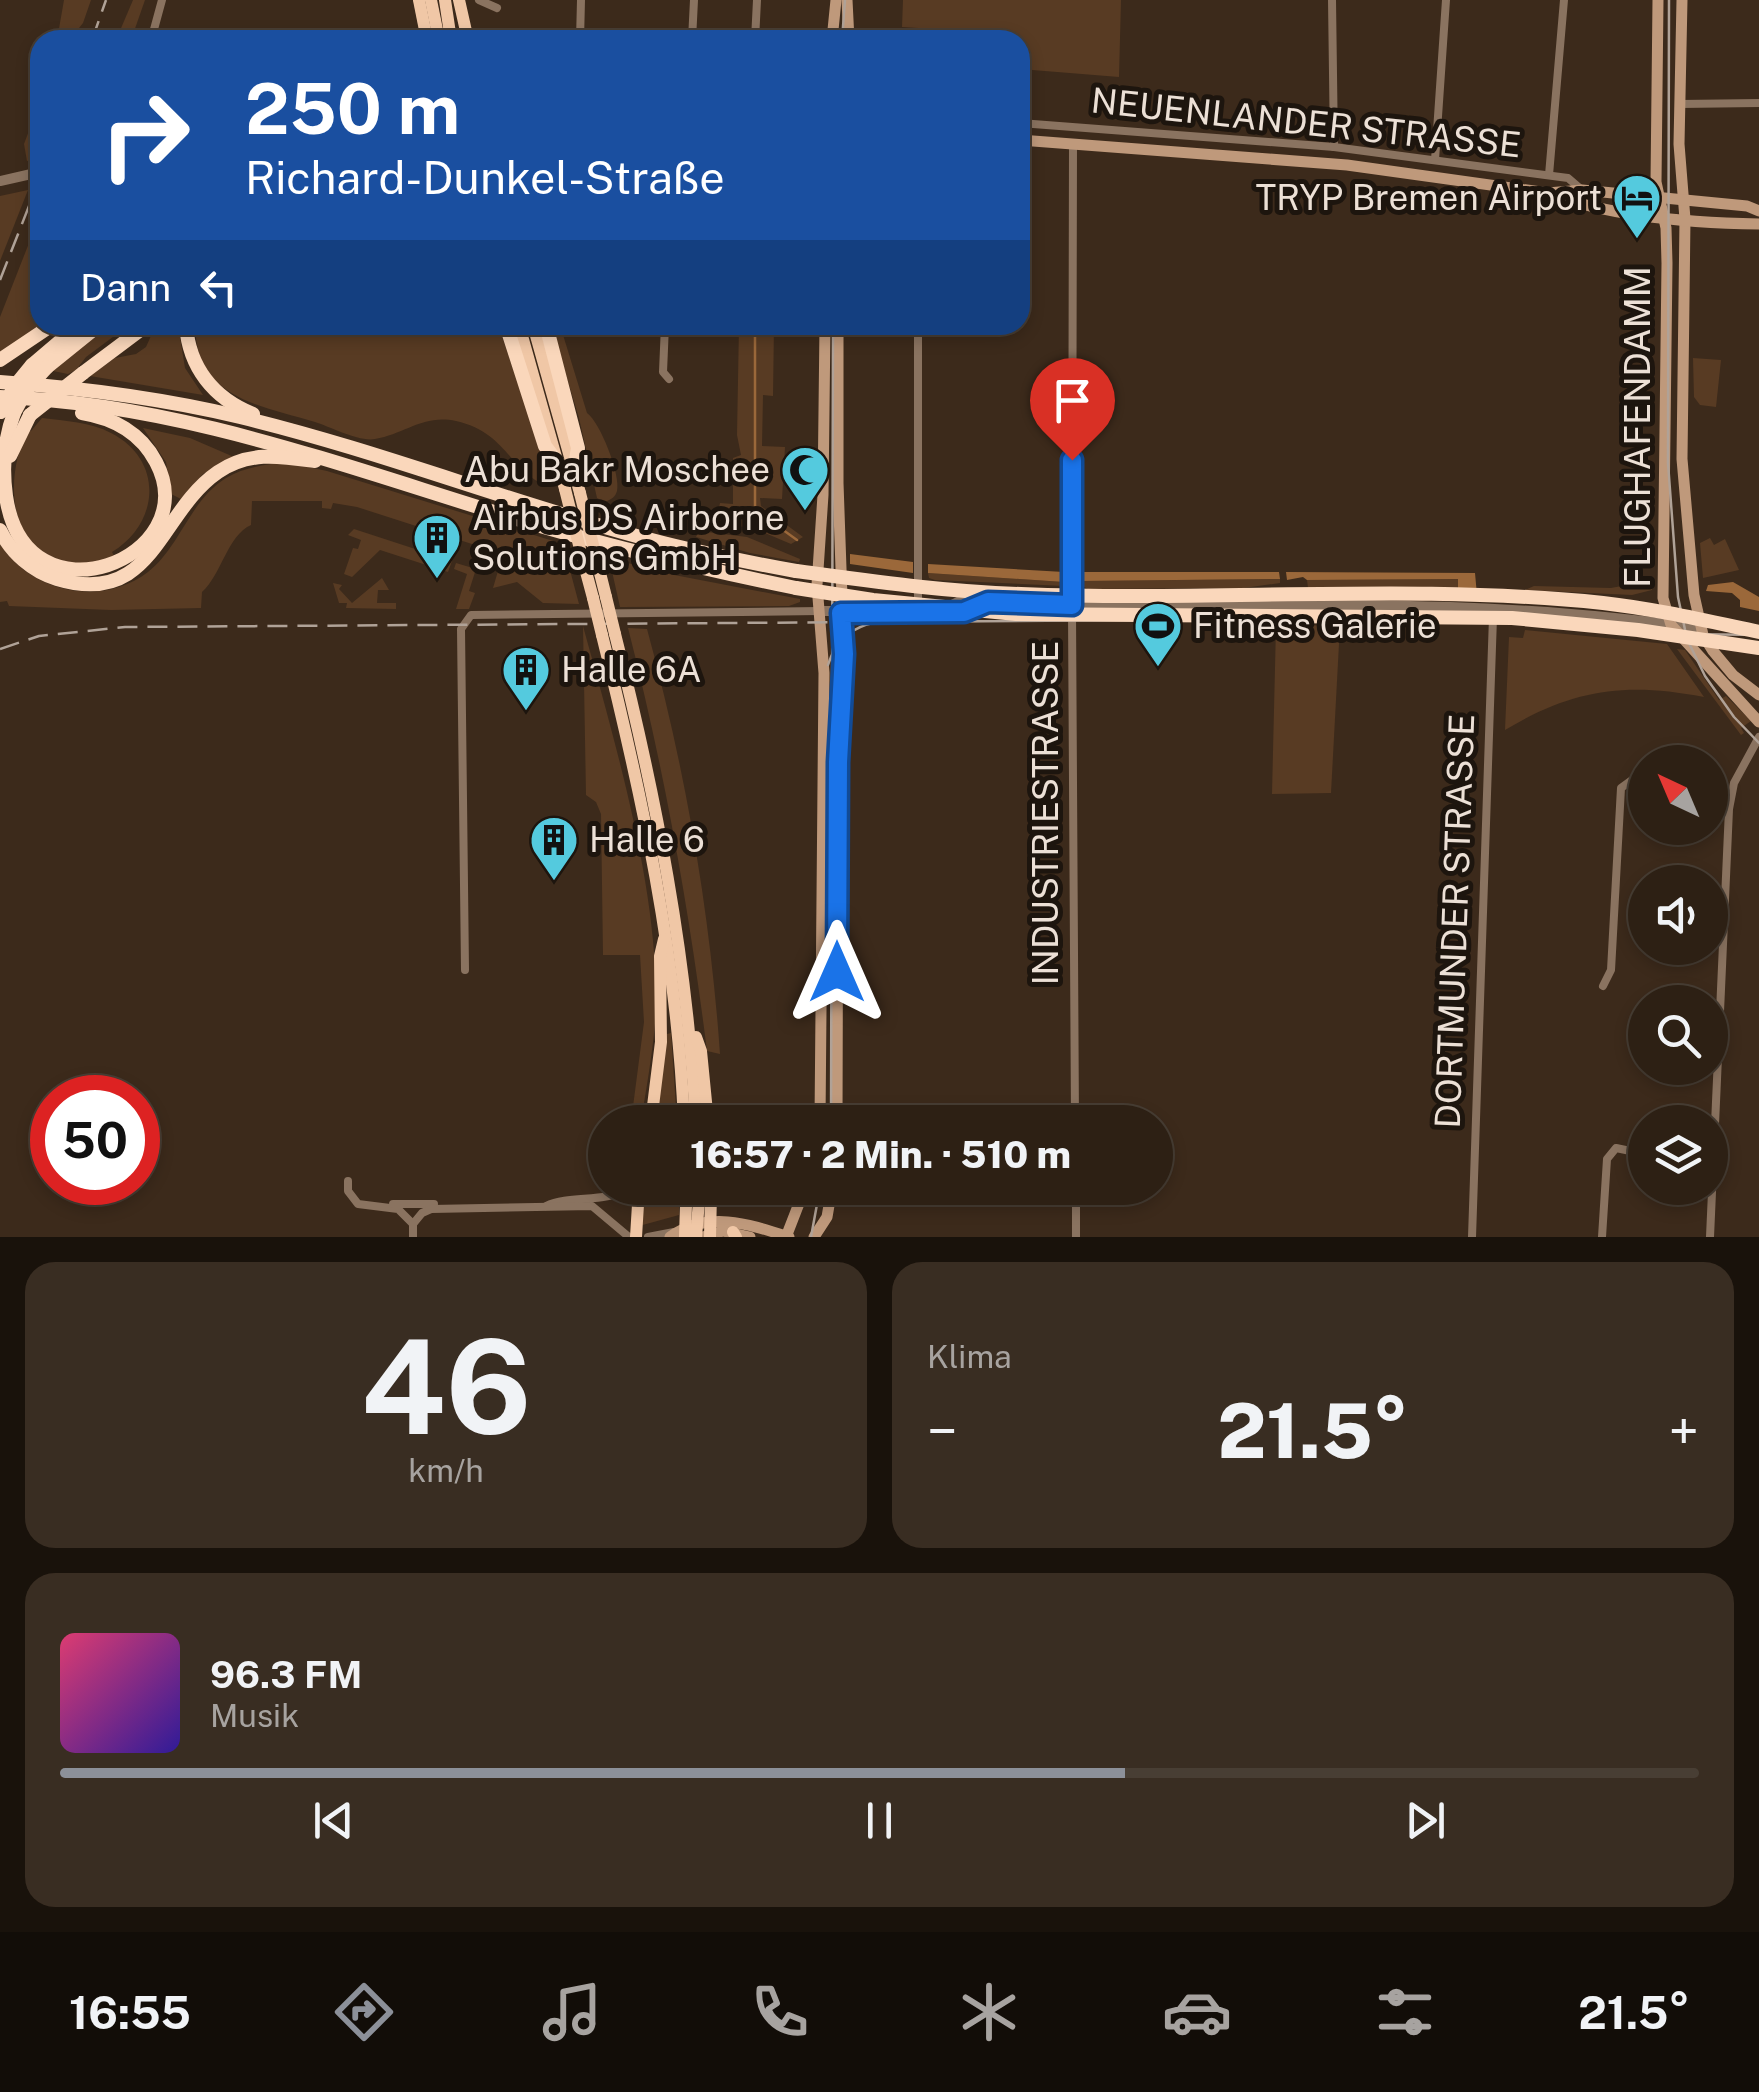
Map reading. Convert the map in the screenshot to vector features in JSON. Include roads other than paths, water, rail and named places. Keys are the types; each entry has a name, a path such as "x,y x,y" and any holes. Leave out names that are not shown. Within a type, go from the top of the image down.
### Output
{"highway":[{"path":"419,0 425,30"},
{"path":"431,0 437,30"},
{"path":"444,0 450,30"},
{"path":"459,0 466,30"},
{"path":"0,360 37,335"},
{"path":"36,398 50,409 89,414 117,423 136,436 161,471 164,497 160,516 152,532 126,560 93,571 48,562 21,539 8,511 4,481 14,388 69,335"},
{"path":"39,366 84,335"},
{"path":"11,414 83,372 133,335"},
{"path":"186,335 194,365 224,398 244,410 307,434 632,536 796,571 921,587 1018,594 1458,595 1575,601 1678,614 1759,632"},
{"path":"509,335 545,446 558,464"},
{"path":"521,335 582,557 599,598 662,836 690,1021 695,1105"},
{"path":"535,335 597,561 599,598"},
{"path":"549,335 578,448 574,471"},
{"path":"0,382 86,389 165,402 307,434"},
{"path":"0,397 36,398 215,428 356,466 612,546 796,588 873,600 1016,614 1512,618 1638,630 1759,648"},
{"path":"0,530 12,548 42,574 79,584 99,584 134,571 166,536 200,488 238,461 272,455 356,466"},
{"path":"608,635 666,932 681,1052 683,1105"},
{"path":"654,1105 661,1042 660,956 666,932"},
{"path":"690,1021 701,1050 706,1105"},
{"path":"632,1237 637,1205"},
{"path":"678,1235 695,1205"},
{"path":"701,1205 703,1237"}],"main road":[{"path":"833,30 836,0"},
{"path":"848,0 849,30"},
{"name":"FLUGHAFENDAMM","path":"1658,0 1656,182 1664,216 1667,263 1662,598 1671,625 1759,722"},
{"name":"FLUGHAFENDAMM","path":"1682,0 1682,459 1694,596 1701,630 1724,666 1759,695"},
{"name":"NEUENLANDER STRASSE","path":"1030,141 1347,165 1548,192 1582,190 1682,199 1747,206 1759,211"},
{"name":"NEUENLANDER STRASSE","path":"1548,192 1579,205 1759,224"},
{"path":"820,1105 824,672 817,585 823,495 825,335"},
{"path":"837,1105 838,762 844,654 838,335"},
{"path":"678,1235 727,1220 787,1237 799,1205"},
{"path":"814,1237 827,1217 829,1205"},
{"path":"703,1237 750,1237"}],"street":[{"path":"156,30 162,0"},
{"path":"479,0 497,8"},
{"path":"580,30 581,0"},
{"path":"692,30 694,0"},
{"path":"756,30 757,0"},
{"path":"1332,0 1334,147"},
{"path":"1435,160 1446,0"},
{"path":"1549,175 1564,0"},
{"path":"1680,104 1759,103"},
{"name":"NEUENLANDER STRASSE","path":"1030,124 1334,147 1568,178 1582,190"},
{"name":"INDUSTRIESTRASSE","path":"1073,144 1075,1105"},
{"path":"0,181 30,174"},
{"path":"665,335 663,372 670,379"},
{"path":"917,612 918,335"},
{"path":"466,970 461,628 471,615 917,612 940,610 960,602 1494,607 1589,614 1701,630"},
{"name":"DORTMUNDER STRASSE","path":"1472,1237 1494,607"},
{"path":"1715,1105 1730,794 1759,737"},
{"path":"1603,986 1611,970 1621,788 1628,783"},
{"path":"1602,1237 1607,1159 1616,1148 1628,1150"},
{"path":"348,1181 348,1191 358,1204 398,1209 413,1224"},
{"path":"546,1206 588,1197"},
{"path":"1076,1205 1076,1237"},
{"path":"1710,1237 1711,1205"},
{"path":"380,1206 592,1206 632,1237"},
{"path":"413,1237 413,1224 422,1213 458,1206"},
{"path":"648,1237 678,1235"}],"waterway":[{"path":"755,335 755,506 797,540"}],"tram line":[{"path":"843,30 845,0"},
{"path":"1669,0 1668,463 1678,597 1687,639 1705,676 1734,717 1759,743"},
{"path":"831,1105 833,335"},
{"path":"828,665 846,636 877,622 1522,617 1686,634 1759,635"},
{"path":"811,1237 817,1205"}],"railway":[{"path":"96,30 106,0"},
{"path":"0,280 30,204"},
{"path":"0,649 39,636 125,627 877,622"}],"place":[{"name":"TRYP Bremen Airport","path":"1637,240"},
{"name":"Abu Bakr Moschee","path":"805,512"},
{"name":"Airbus DS Airborne Solutions GmbH","path":"437,580"},
{"name":"Fitness Galerie","path":"1158,668"},
{"name":"Halle 6A","path":"526,712"},
{"name":"Halle 6","path":"554,882"}]}
